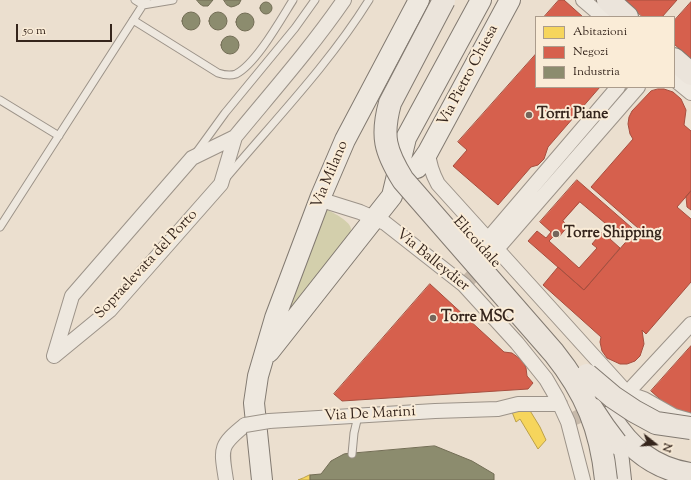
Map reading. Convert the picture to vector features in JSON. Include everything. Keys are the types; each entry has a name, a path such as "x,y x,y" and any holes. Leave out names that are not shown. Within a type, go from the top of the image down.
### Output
{"main road":[{"name":"Via Milano","path":"262,480 254,402 258,376 275,318 321,196 345,140 419,0"},
{"name":"Elicoidale","path":"444,0 390,104 385,120 384,133 386,146 390,157 403,180 570,372 585,398 596,426 602,448 606,480"},
{"name":"Elicoidale","path":"460,0 410,91 402,110 398,126 399,142 413,171 423,184 546,321 568,348 609,406 616,443 620,480"},
{"name":"Via Milano","path":"264,358 392,196 406,138 481,0"},
{"name":"Via Pietro Chiesa","path":"428,152 510,0"},
{"path":"608,0 626,16"},
{"path":"675,59 691,74"},
{"path":"417,168 428,152"},
{"path":"554,353 587,375 613,397 634,411 656,423 691,433"},
{"path":"585,398 616,443 634,460 644,466 680,477"},
{"path":"609,406 618,430 636,451 671,470 680,477"},
{"path":"656,423 691,428"}],"street":[{"name":"Sopraelevata del Porto","path":"235,137 192,158 72,296 54,356 110,310 221,184 235,137 303,55 344,0"},
{"path":"584,0 602,16"},
{"path":"675,80 691,93"},
{"path":"492,244 617,88"},
{"path":"492,244 637,88"},
{"path":"428,152 432,175 438,184 627,393 636,408 670,425 691,433"},
{"name":"Via Balleydier","path":"321,196 328,202 385,223 464,285 546,379 570,421 584,480"},
{"path":"609,406 627,393 691,324"},
{"path":"627,393 644,399 674,416 691,421"},
{"name":"Via De Marini","path":"226,480 222,453 232,436 245,425 270,421 435,411 498,409 518,404 560,404"}],"lane":[{"path":"135,0 144,3 173,0"},
{"path":"133,20 218,73 230,75 236,74 245,68 256,56 293,0"},
{"path":"192,158 225,112 295,28 315,0"},
{"path":"221,184 325,62 369,0"},
{"path":"0,227 144,3"},
{"path":"0,100 59,136"},
{"path":"352,454 354,433 358,416"}],"shaded area":[{"path":"327,210 348,223 351,229 350,236 286,320 282,318"}],"building: Abitazioni":[{"path":"529,409 546,440 538,449 520,419 516,422 512,412"},
{"path":"310,475 310,480 298,480 303,478"}],"building: Negozi":[{"path":"559,0 564,0 582,16 545,16"},
{"path":"624,0 677,0 663,16 642,16"},
{"path":"691,2 691,59 675,45 675,20"},
{"name":"Torri Piane","path":"535,55 535,88 599,88 548,147 544,159 538,165 531,167 498,205 453,166 467,150 458,142"},
{"path":"658,89 673,92 681,99 686,110 684,125 691,131 691,191 677,207 691,219 691,282 646,334 642,330 644,344 640,356 635,361 627,364 620,364 607,358 602,351 600,342 601,337 543,285 558,267 584,290 638,228 591,187 633,139 630,134 628,124 632,111 651,91"},
{"name":"Torre Shipping","path":"577,180 632,228 623,239 616,233 610,239 620,248 584,290 528,241 537,231 546,238 551,232 540,222","holes":["580,202 612,229 606,236 602,232 592,244 597,248 579,268 549,241 555,235 558,238 568,226 563,221"]},
{"path":"691,191 691,210 687,207 686,197"},
{"name":"Torre MSC","path":"430,284 504,352 512,353 523,361 527,376 533,383 528,389 342,401 334,394"},
{"path":"691,346 691,413 671,409 651,391"}],"building: Industria":[{"path":"197,0 213,0 208,6 203,6"},
{"path":"224,0 241,0 239,4 231,7 227,5"},
{"path":"268,2 271,3 271,13 264,14 261,13 260,6 261,3"},
{"path":"191,12 197,15 200,21 197,27 191,30 185,27 182,21 185,15"},
{"path":"218,12 224,15 227,21 224,27 218,30 212,27 209,21 212,15"},
{"path":"245,13 251,16 254,22 251,28 245,31 239,28 236,22 239,16"},
{"path":"230,36 236,39 239,45 236,51 230,54 224,51 221,45 224,39"},
{"path":"435,446 472,461 494,474 494,480 310,480 310,475 321,474 331,461 344,454"}],"tunnel":[{"path":"464,285 497,249"},
{"path":"573,419 612,401"}],"place":[{"name":"Torri Piane","path":"529,115"},
{"name":"Torre Shipping","path":"556,234"},
{"name":"Torre MSC","path":"433,318"}]}
